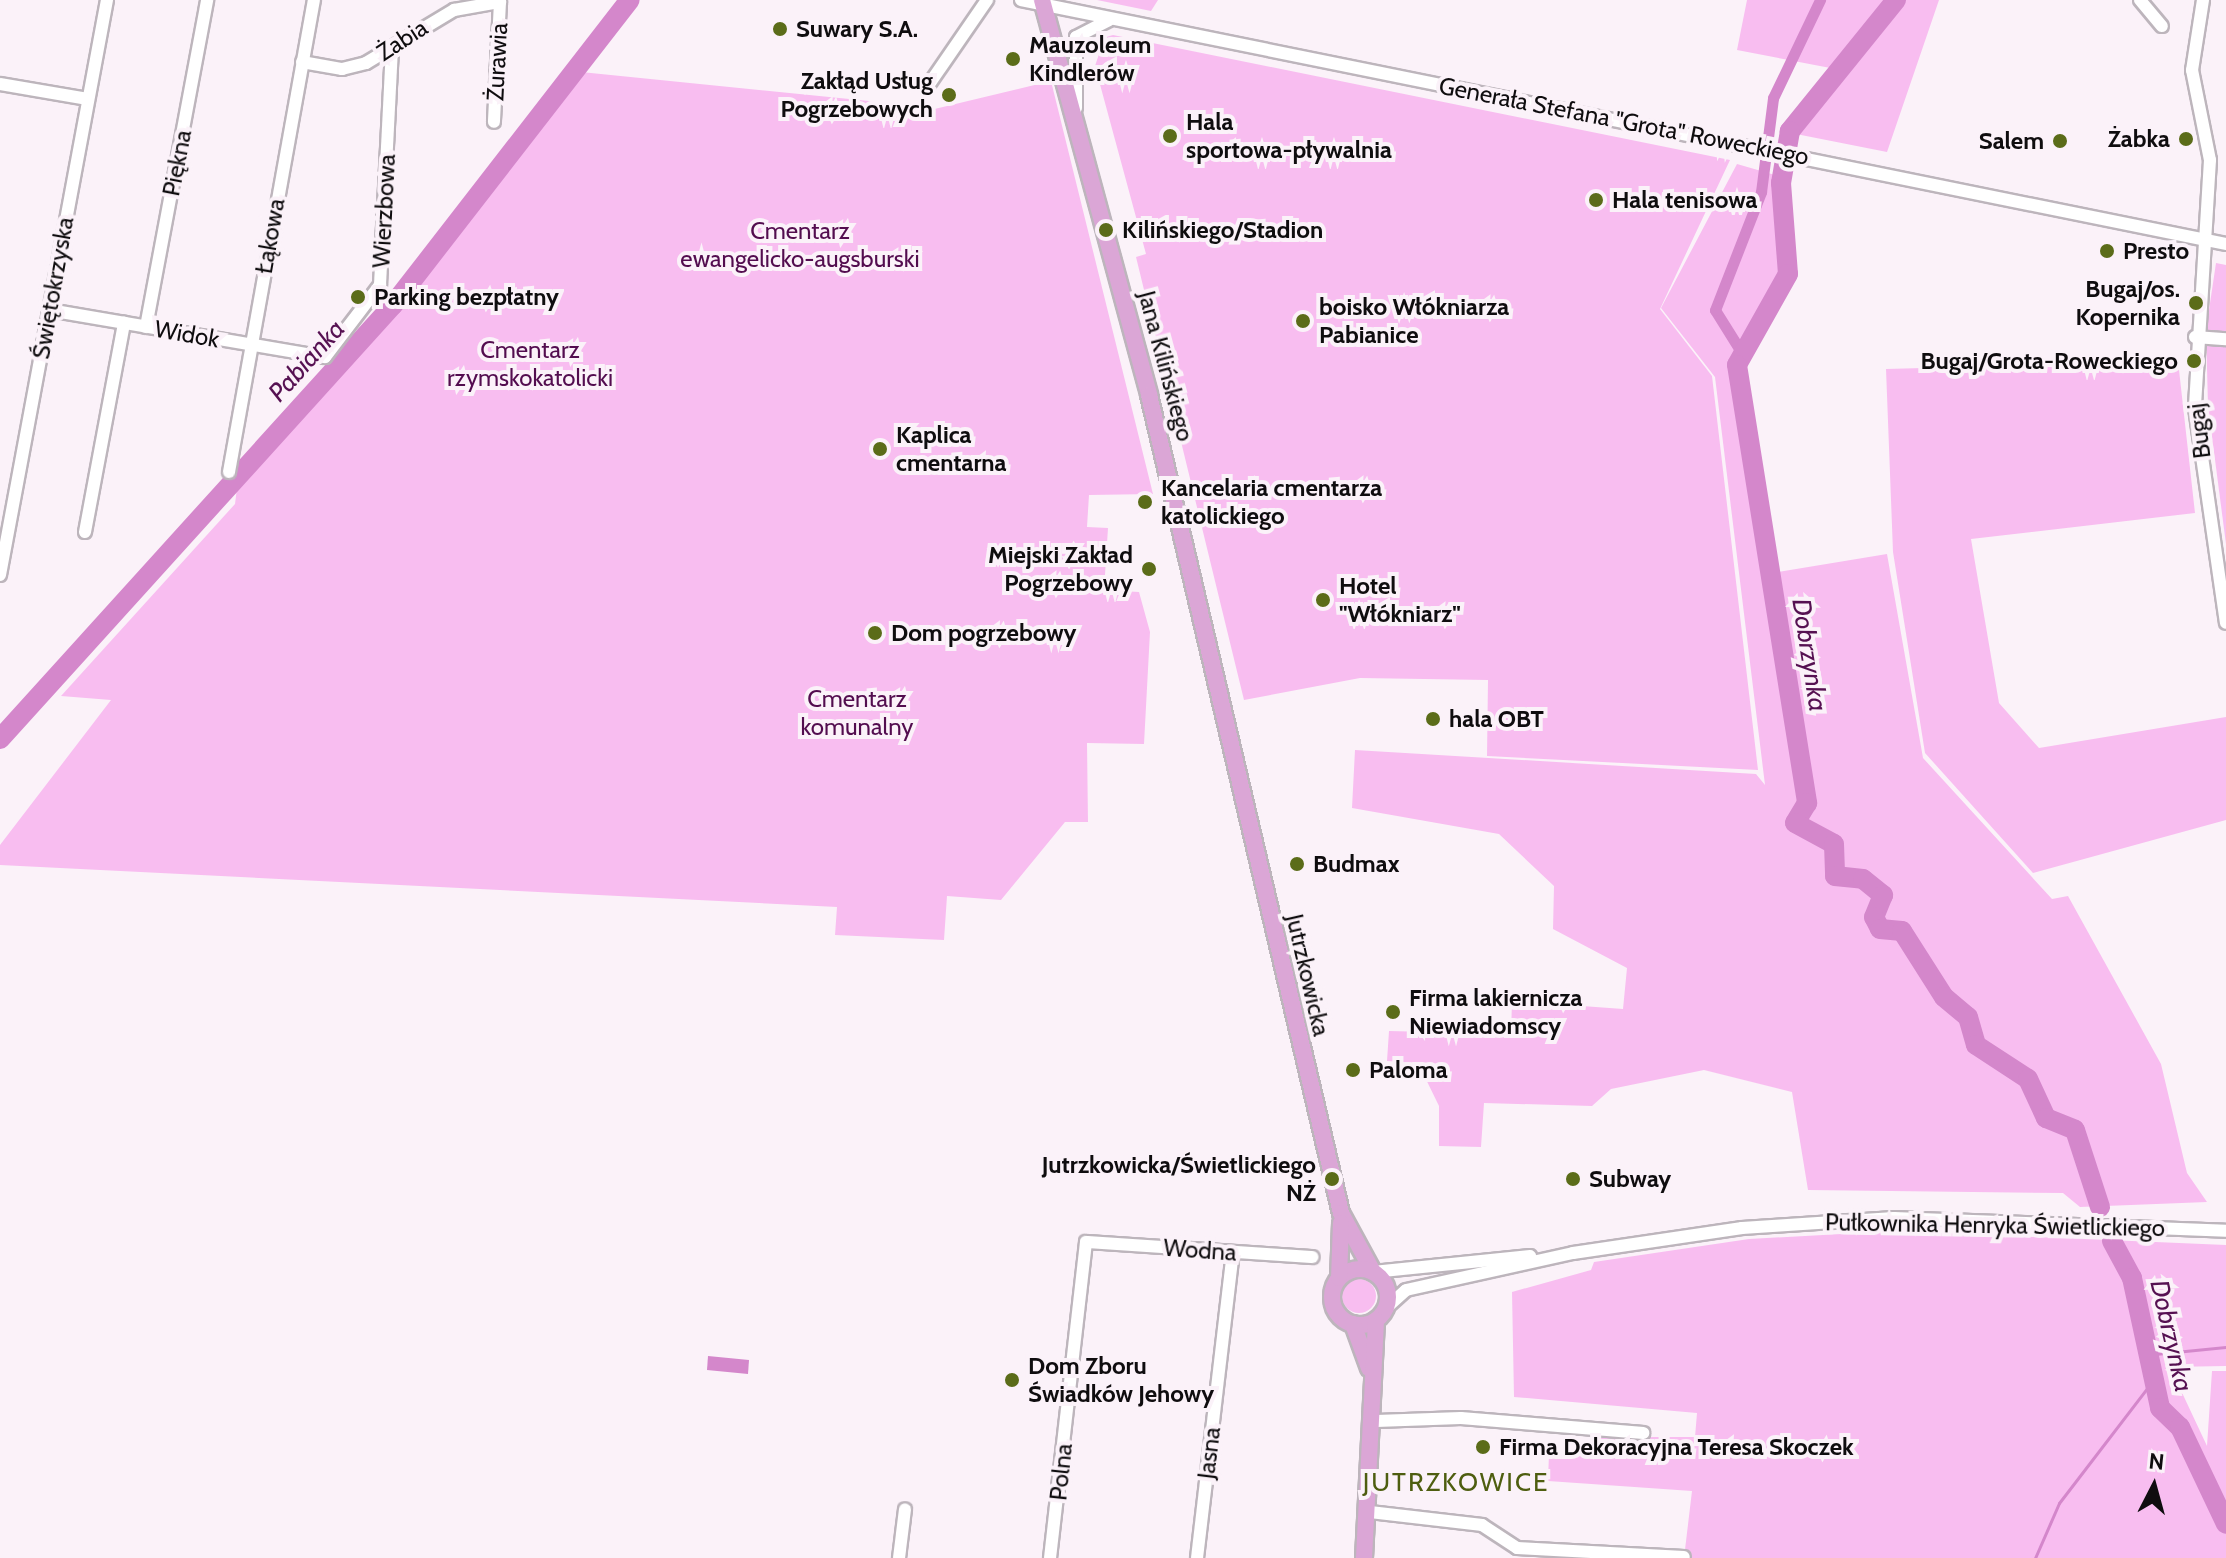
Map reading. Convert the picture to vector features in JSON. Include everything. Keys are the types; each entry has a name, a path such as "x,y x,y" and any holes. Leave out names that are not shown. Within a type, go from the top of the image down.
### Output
{"main road":[{"name":"Jana Kilińskiego","path":"1042,2 1076,109 1231,748"},
{"name":"Jutrzkowicka","path":"1231,748 1341,1213 1339,1278"},
{"name":"Jutrzkowicka","path":"1341,1213 1373,1272"},
{"path":"1364,1558 1376,1421 1372,1377 1387,1292 1373,1272 1355,1269 1339,1278 1332,1304 1353,1324 1372,1377"},
{"path":"1353,1324 1381,1314"}],"street":[{"name":"Świętokrzyska","path":"0,575 107,0"},
{"name":"Piękna","path":"146,327 207,0"},
{"name":"Łąkowa","path":"229,472 314,0"},
{"path":"930,83 987,0"},
{"name":"Generała Stefana \"Grota\" Roweckiego","path":"1021,0 2226,244"},
{"path":"2140,0 2162,26"},
{"name":"Bugaj","path":"2203,0 2192,70 2210,160 2195,337 2195,408 2226,623"},
{"name":"Żabia","path":"302,62 342,69 392,47 454,10 500,2"},
{"name":"Żurawia","path":"494,122 500,2"},
{"path":"1076,109 1076,37 1097,22 1132,21"},
{"name":"Wierzbowa","path":"325,357 380,285 392,47"},
{"path":"0,84 88,99"},
{"name":"Widok","path":"49,310 325,357"},
{"path":"85,532 124,323"},
{"path":"2195,337 2226,339"},
{"name":"Pułkownika Henryka Świetlickiego","path":"1373,1272 1573,1253 1742,1228 1894,1218 2226,1231"},
{"name":"Wodna","path":"1086,1242 1313,1257"},
{"name":"Polna","path":"1050,1558 1086,1242"},
{"name":"Jasna","path":"1197,1558 1233,1252"},
{"name":"Pułkownika Henryka Świetlickiego","path":"1381,1314 1406,1290 1573,1253"},
{"path":"1376,1421 1461,1418 1643,1433"},
{"path":"899,1558 905,1509"},
{"path":"1370,1512 1482,1525 1517,1548 1684,1557"}],"green space":[{"path":"1097,0 1158,0 1151,11"},
{"path":"1747,0 1939,0 1887,152 1796,134 1885,15 1841,70 1737,50"},
{"path":"1113,35 1730,160 1660,309 1712,376 1758,770 1487,756 1488,680 1360,678 1244,700 1136,257 1146,254 1095,66 1101,48 1095,40"},
{"path":"581,72 899,104 897,118 1051,81 1153,494 1089,495 1087,527 1108,528 1104,590 1139,592 1150,632 1144,744 1087,743 1088,822 1065,822 1001,900 947,896 944,940 835,935 837,907 0,865 0,845 111,700 61,696 235,504 237,488 398,308"},
{"path":"1737,164 1775,175 1781,274 1730,360 1766,574 1887,554 1923,758 2052,899 2068,896 2161,1064 2187,1173 2207,1202 2080,1207 2063,1193 1808,1190 1792,1092 1704,1070 1611,1089 1592,1106 1484,1103 1481,1147 1439,1146 1439,1106 1418,1063 1387,1061 1389,1031 1511,1034 1512,1001 1623,1009 1627,968 1553,929 1554,886 1499,834 1352,808 1355,750 1756,774 1765,785 1715,377 1661,308"},
{"path":"2216,263 2226,265 2226,544 2208,406 2206,330"},
{"path":"2178,361 2195,513 1971,539 1999,703 2039,748 2226,717 2226,820 2033,873 1925,753 1893,552 1886,369"},
{"path":"1895,1231 2226,1245 2226,1366 2170,1367 2207,1446 2212,1371 2226,1371 2226,1558 1684,1558 1692,1491 1548,1481 1549,1453 1599,1455 1599,1437 1695,1437 1697,1413 1514,1397 1512,1292 1591,1270 1594,1262 1749,1239"},
{"path":"1359,1279 1371,1284 1376,1296 1371,1308 1359,1313 1347,1308 1342,1296 1347,1284"}],"shaded area":[{"path":"708,1356 749,1360 748,1374 707,1370"}],"waterway":[{"name":"Pabianka","path":"0,739 393,305 630,0"},
{"path":"1740,350 1715,310 1761,192 1773,98 1820,0"},
{"name":"Dobrzynka","path":"1896,0 1790,131 1781,183 1788,274 1737,365 1807,803 1795,823 1834,844 1835,876 1863,879 1883,895 1874,917 1880,929 1902,931 1944,997 1968,1017 1976,1045 2028,1079 2046,1118 2075,1130 2100,1207"},
{"name":"Dobrzynka","path":"2112,1241 2132,1278 2160,1408 2180,1427 2226,1524"},
{"path":"2145,1355 2226,1347"},
{"path":"2035,1558 2059,1503 2151,1383"}],"place":[{"name":"Suwary S.A.","path":"780,29"},
{"name":"Mauzoleum Kindlerów","path":"1013,59"},
{"name":"Zakłąd Usług Pogrzebowych","path":"949,95"},
{"name":"Hala sportowa-pływalnia","path":"1170,136"},
{"name":"Żabka","path":"2186,139"},
{"name":"Salem","path":"2060,141"},
{"name":"Hala tenisowa","path":"1596,200"},
{"name":"Kilińskiego/Stadion","path":"1106,230"},
{"name":"Presto","path":"2107,251"},
{"name":"Parking bezpłatny","path":"358,297"},
{"name":"Bugaj/os. Kopernika","path":"2196,303"},
{"name":"boisko Włókniarza Pabianice","path":"1303,321"},
{"name":"Bugaj/Grota-Roweckiego","path":"2194,361"},
{"name":"Kaplica cmentarna","path":"880,449"},
{"name":"Kancelaria cmentarza katolickiego","path":"1145,502"},
{"name":"Miejski Zakład Pogrzebowy","path":"1149,569"},
{"name":"Hotel \"Włókniarz\"","path":"1323,600"},
{"name":"Dom pogrzebowy","path":"875,633"},
{"name":"hala OBT","path":"1433,719"},
{"name":"Budmax","path":"1297,864"},
{"name":"Firma lakiernicza Niewiadomscy","path":"1393,1012"},
{"name":"Paloma","path":"1353,1070"},
{"name":"Jutrzkowicka/Świetlickiego NŻ","path":"1332,1179"},
{"name":"Subway","path":"1573,1179"},
{"name":"Dom Zboru Świadków Jehowy","path":"1012,1380"},
{"name":"Firma Dekoracyjna Teresa Skoczek","path":"1483,1447"}],"district":[{"name":"JUTRZKOWICE","path":"1456,1483"}],"park label":[{"name":"Cmentarz ewangelicko-augsburski","path":"800,245"},
{"name":"Cmentarz rzymskokatolicki","path":"530,364"},
{"name":"Cmentarz komunalny","path":"857,713"}]}
